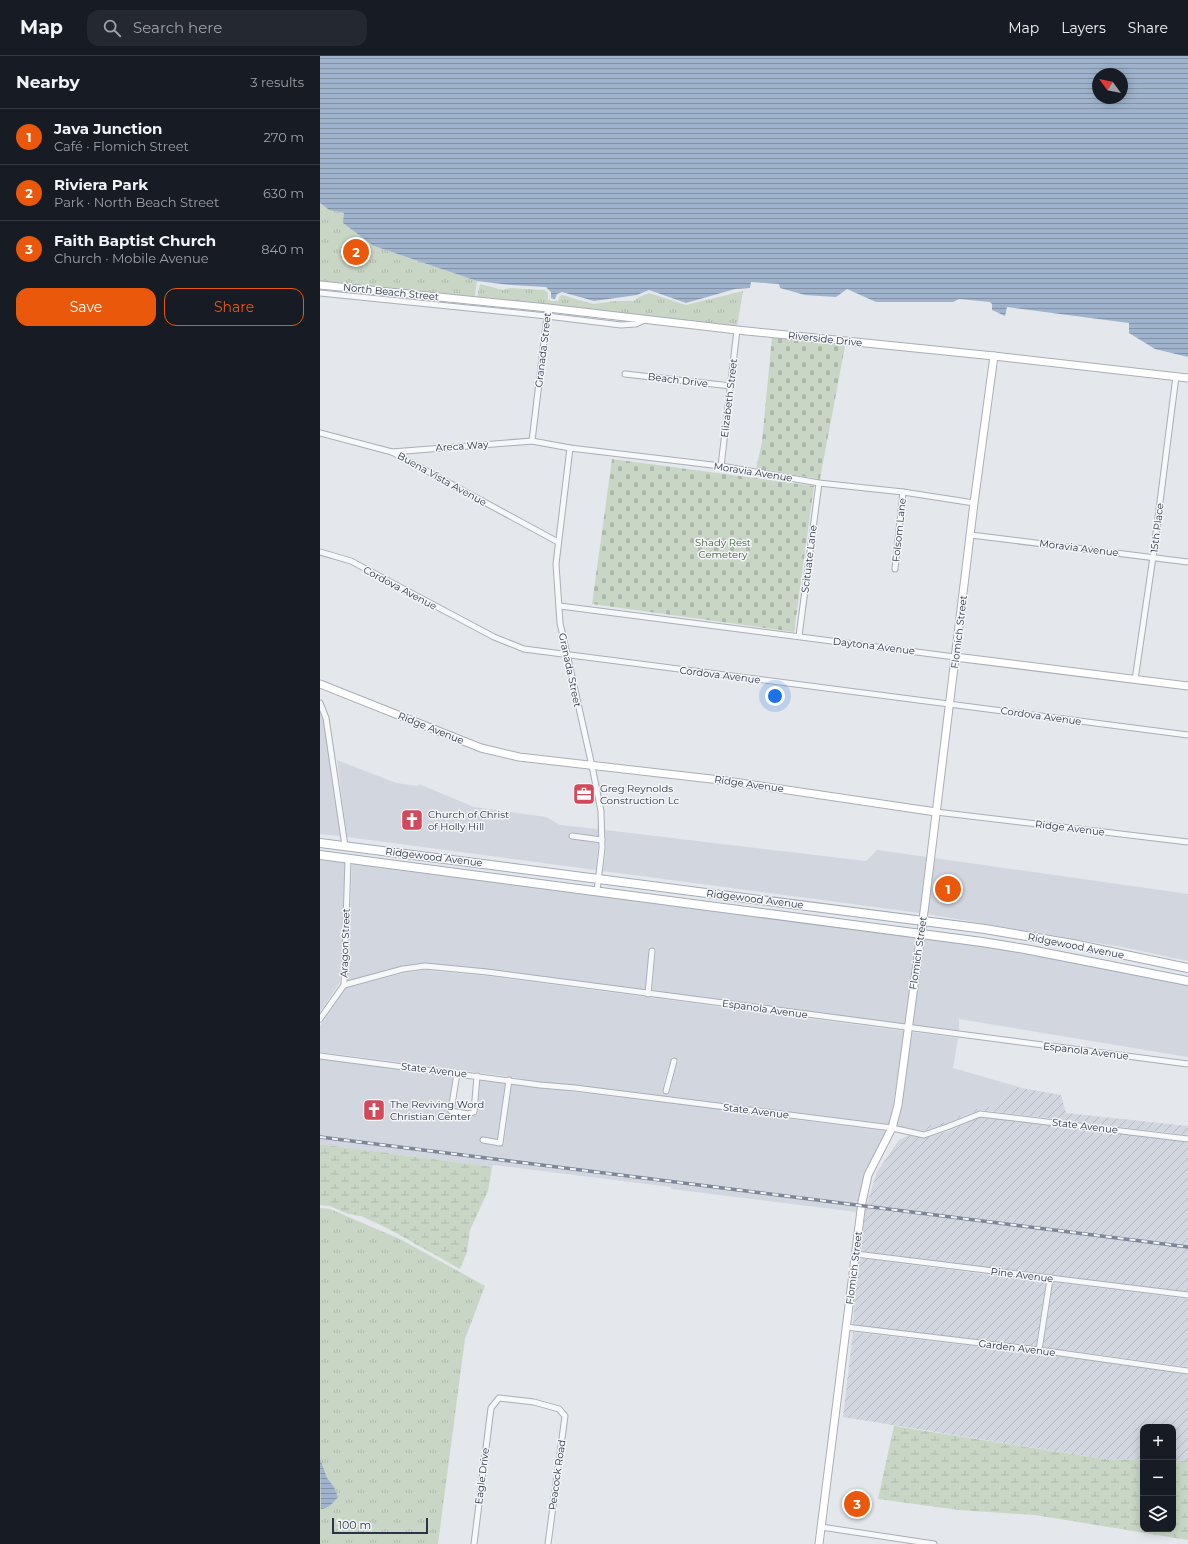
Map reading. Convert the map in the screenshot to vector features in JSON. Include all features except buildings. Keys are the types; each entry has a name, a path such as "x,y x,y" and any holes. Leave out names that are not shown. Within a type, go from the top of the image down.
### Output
{"main road":[{"name":"Ridgewood Avenue","path":"320,843 922,920 1029,936 1188,968"},
{"name":"Ridgewood Avenue","path":"320,856 921,933 1025,949 1188,981"}],"street":[{"name":"North Beach Street","path":"320,285 462,299"},
{"path":"320,293 621,325 636,324 645,319"},
{"name":"Riverside Drive","path":"462,299 1188,378"},
{"name":"Granada Street","path":"532,441 548,308"},
{"name":"Elizabeth Street","path":"721,466 737,330"},
{"name":"Flomich Street","path":"819,1544 861,1205 868,1175 892,1128 898,1105 994,356"},
{"name":"Beach Drive","path":"625,374 731,386"},
{"name":"15th Place","path":"1135,680 1153,557 1176,376"},
{"name":"Buena Vista Avenue","path":"320,433 392,452 558,542"},
{"name":"Moravia Avenue","path":"532,441 570,448 721,466 819,483 903,492 974,503"},
{"name":"Areca Way","path":"392,452 532,441"},
{"name":"Granada Street","path":"570,448 556,564 560,624 601,811 602,840 597,891"},
{"name":"Scituate Lane","path":"799,636 819,483"},
{"name":"Folsom Lane","path":"895,569 903,492"},
{"name":"Moravia Avenue","path":"971,535 1188,562"},
{"name":"Cordova Avenue","path":"320,552 351,562 494,637 524,649 566,656 1188,735"},
{"name":"Daytona Avenue","path":"560,606 1188,686"},
{"name":"Ridge Avenue","path":"320,684 481,748 519,757 720,780 936,812 1188,842"},
{"path":"320,703 326,718 345,846"},
{"path":"572,836 602,840"},
{"name":"Aragon Street","path":"320,1019 344,985 348,859"},
{"path":"648,994 652,951"},
{"name":"Espanola Avenue","path":"344,985 403,969 425,966 487,972 908,1029 1188,1064"},
{"name":"State Avenue","path":"320,1056 540,1085 576,1088 892,1128 924,1135 980,1114 1188,1139"},
{"path":"666,1091 674,1061"},
{"path":"457,1073 451,1111 468,1114 474,1112 477,1076"},
{"path":"483,1140 500,1143 509,1080"},
{"name":"Pine Avenue","path":"856,1254 1188,1295"},
{"path":"1039,1350 1050,1279"},
{"name":"Garden Avenue","path":"846,1327 1039,1350 1188,1371"},
{"name":"Peacock Road","path":"491,1408 499,1398 534,1402 559,1409 565,1416 548,1544"},
{"name":"Eagle Drive","path":"474,1544 491,1408"},
{"path":"821,1526 934,1544"}],"shaded area":[{"path":"320,711 323,718 340,836 320,834"},
{"path":"337,760 396,783 418,786 419,784 474,807 546,817 560,825 598,829 598,836 569,832 569,839 598,843 596,870 347,837"},
{"path":"605,830 866,861 877,850 927,857 920,913 603,871 606,849"},
{"path":"934,858 1188,894 1188,961 1122,947 927,914"},
{"path":"320,860 345,863 340,982 320,1012"},
{"path":"352,864 917,936 905,1025 652,991 656,948 649,947 645,990 487,969 425,963 401,966 348,981"},
{"path":"924,937 1024,952 1188,985 1188,1057 959,1019 959,1032 912,1026"},
{"path":"425,970 487,976 904,1031 892,1115 889,1124 576,1085 540,1082 506,1076 320,1052 320,1026 346,988 404,973","holes":["672,1057 678,1060 669,1095 662,1093 666,1074"]},
{"path":"911,1032 958,1038 953,1068 1022,1088 1011,1086 1000,1105 970,1110 953,1120 927,1126 918,1130 896,1126 902,1105"},
{"path":"320,1059 453,1076 448,1110 451,1114 468,1118 478,1113 480,1079 505,1083 497,1139 480,1137 480,1143 500,1146 504,1143 512,1084 886,1131 865,1174 857,1212 493,1165 492,1167 320,1144"},
{"path":"1011,1086 1061,1095 1066,1113 1188,1126 1188,1135 980,1110 945,1124 923,1131 918,1130 927,1126 953,1120 970,1110 1000,1105"},
{"path":"981,1117 1188,1142 1188,1292 860,1251 866,1206 877,1172 899,1140 909,1135 925,1138 949,1131"},
{"path":"859,1258 1046,1282 1036,1346 853,1325"},
{"path":"1053,1282 1188,1299 1188,1367 1043,1347"},
{"path":"853,1332 1042,1354 1188,1374 1188,1461 1176,1461 1176,1424 1140,1424 1140,1460 1104,1459 843,1417"}],"green space":[{"path":"320,203 329,210 344,213 374,246 477,281 474,301 320,285"},
{"path":"480,284 503,290 510,288 545,290 548,293 548,299 551,301 558,301 562,295 593,304 615,301 634,301 637,298 649,293 686,305 743,291 737,327 477,297"},
{"path":"772,337 845,346 820,479 756,469 762,442"},
{"name":"Shady Rest Cemetery","path":"612,459 814,486 794,632 592,604"},
{"path":"320,1144 492,1167 488,1191 470,1230 467,1252 460,1269 389,1229 361,1216 348,1214 330,1206 320,1205"},
{"path":"320,1208 330,1209 400,1239 485,1286 465,1339 438,1544 320,1544"},
{"path":"894,1426 1104,1459 1140,1460 1140,1532 1176,1532 1176,1461 1188,1461 1188,1540 1035,1515 959,1510 878,1499"}],"water":[{"path":"320,56 1188,56 1188,357 1155,349 1129,333 1129,323 1007,307 1005,316 992,310 992,304 990,302 959,299 953,302 876,302 847,289 836,297 805,295 780,288 779,284 751,282 750,288 735,289 686,303 649,290 637,295 594,301 562,292 557,294 555,299 551,298 551,292 546,287 477,281 374,246 343,223 344,213 329,210 320,203"},
{"path":"320,1459 327,1478 334,1487 338,1497 326,1508 321,1509"}],"railway":[{"path":"320,1137 1188,1247"}],"place":[{"name":"Riviera Park","path":"356,252"},
{"name":"Greg Reynolds Construction Lc","path":"584,794"},
{"name":"Church of Christ of Holly Hill","path":"412,820"},
{"name":"Java Junction","path":"948,889"},
{"name":"The Reviving Word Christian Center","path":"374,1110"},
{"name":"Faith Baptist Church","path":"857,1504"}]}
